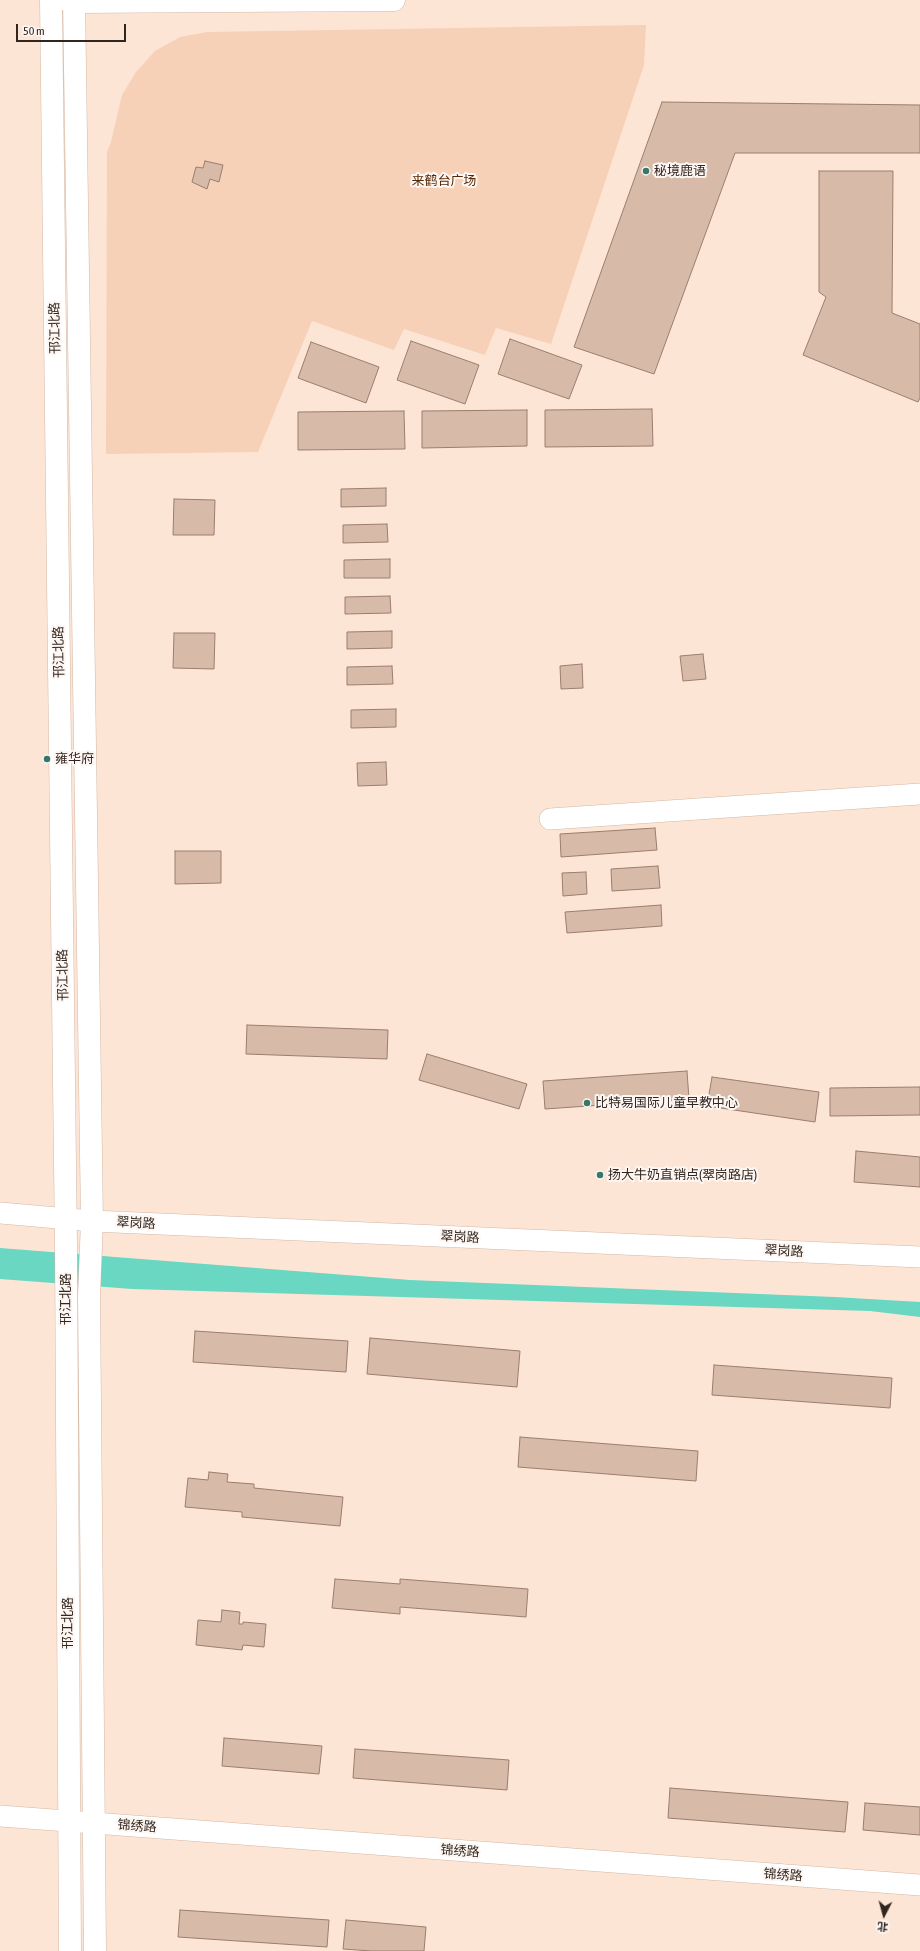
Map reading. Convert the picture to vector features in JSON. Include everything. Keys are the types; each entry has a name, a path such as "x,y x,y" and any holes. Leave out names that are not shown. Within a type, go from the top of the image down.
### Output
{"main road":[{"name":"邗江北路","path":"51,0 66,1220 70,1951"},
{"path":"72,1 394,0"},
{"name":"邗江北路","path":"72,1 92,1221 89,1296 95,1951"}],"street":[{"path":"550,820 920,794"},
{"name":"翠岗路","path":"0,1213 66,1220 920,1257"},
{"name":"锦绣路","path":"0,1816 920,1885"}],"green space":[{"name":"来鹤台广场","path":"646,25 644,65 551,344 496,328 485,355 404,329 394,350 312,321 258,452 106,454 107,152 111,142 122,95 136,72 155,51 180,37 207,32"}],"water":[{"path":"0,1248 410,1280 835,1297 920,1302 920,1317 870,1311 132,1289 0,1279"}],"building":[{"path":"662,102 920,105 920,153 735,153 654,374 574,347"},
{"path":"205,161 223,165 219,182 210,179 207,189 192,182 196,167 203,168"},
{"path":"819,171 893,171 892,313 920,324 920,398 918,402 803,355 826,297 819,292"},
{"path":"510,339 582,365 569,399 498,374"},
{"path":"411,341 479,365 465,404 397,380"},
{"path":"311,342 379,367 366,403 298,378"},
{"path":"652,409 653,446 545,447 545,410"},
{"path":"527,410 527,446 422,448 422,411"},
{"path":"404,411 405,449 298,450 298,412"},
{"path":"386,488 386,506 341,507 341,489"},
{"path":"174,499 215,500 214,535 173,535"},
{"path":"387,524 388,542 343,543 343,525"},
{"path":"390,559 390,578 344,578 344,560"},
{"path":"390,596 391,613 345,614 345,597"},
{"path":"392,631 392,648 347,649 347,632"},
{"path":"174,633 215,633 214,669 173,668"},
{"path":"703,654 706,679 683,681 680,656"},
{"path":"582,664 583,688 561,689 560,666"},
{"path":"392,666 393,684 347,685 347,667"},
{"path":"396,709 396,727 351,728 351,710"},
{"path":"386,762 387,785 358,786 357,763"},
{"path":"655,828 657,850 561,857 560,834"},
{"path":"175,851 221,851 221,883 175,884"},
{"path":"658,866 660,888 612,891 611,869"},
{"path":"586,872 587,894 563,896 562,873"},
{"path":"661,905 662,926 567,933 565,912"},
{"path":"247,1025 388,1030 387,1059 246,1054"},
{"path":"427,1054 527,1084 519,1109 419,1080"},
{"path":"687,1071 689,1099 545,1109 543,1081"},
{"path":"712,1077 819,1092 815,1122 707,1106"},
{"path":"920,1087 920,1115 830,1116 830,1088"},
{"path":"856,1151 920,1157 920,1187 854,1182"},
{"path":"195,1331 348,1341 346,1372 193,1362"},
{"path":"370,1338 520,1351 517,1387 367,1374"},
{"path":"714,1365 892,1378 890,1408 712,1395"},
{"path":"520,1437 698,1451 696,1481 518,1467"},
{"path":"209,1472 228,1474 227,1482 254,1484 254,1488 343,1497 340,1526 242,1517 242,1512 185,1507 188,1478 208,1480"},
{"path":"335,1579 400,1584 400,1579 528,1589 526,1617 400,1607 400,1614 332,1608"},
{"path":"222,1610 240,1612 239,1624 243,1624 243,1622 266,1624 264,1647 243,1645 242,1650 196,1645 198,1620 221,1622"},
{"path":"224,1738 322,1746 319,1774 222,1766"},
{"path":"355,1749 509,1760 507,1790 353,1778"},
{"path":"670,1788 848,1802 845,1832 668,1818"},
{"path":"865,1803 920,1807 920,1835 863,1830"},
{"path":"180,1910 329,1920 327,1947 178,1937"},
{"path":"346,1920 426,1927 424,1951 372,1951 343,1949"}],"place":[{"name":"秘境鹿语","path":"646,171"},
{"name":"雍华府","path":"47,759"},
{"name":"比特易国际儿童早教中心","path":"587,1103"},
{"name":"扬大牛奶直销点(翠岗路店)","path":"600,1175"}]}
